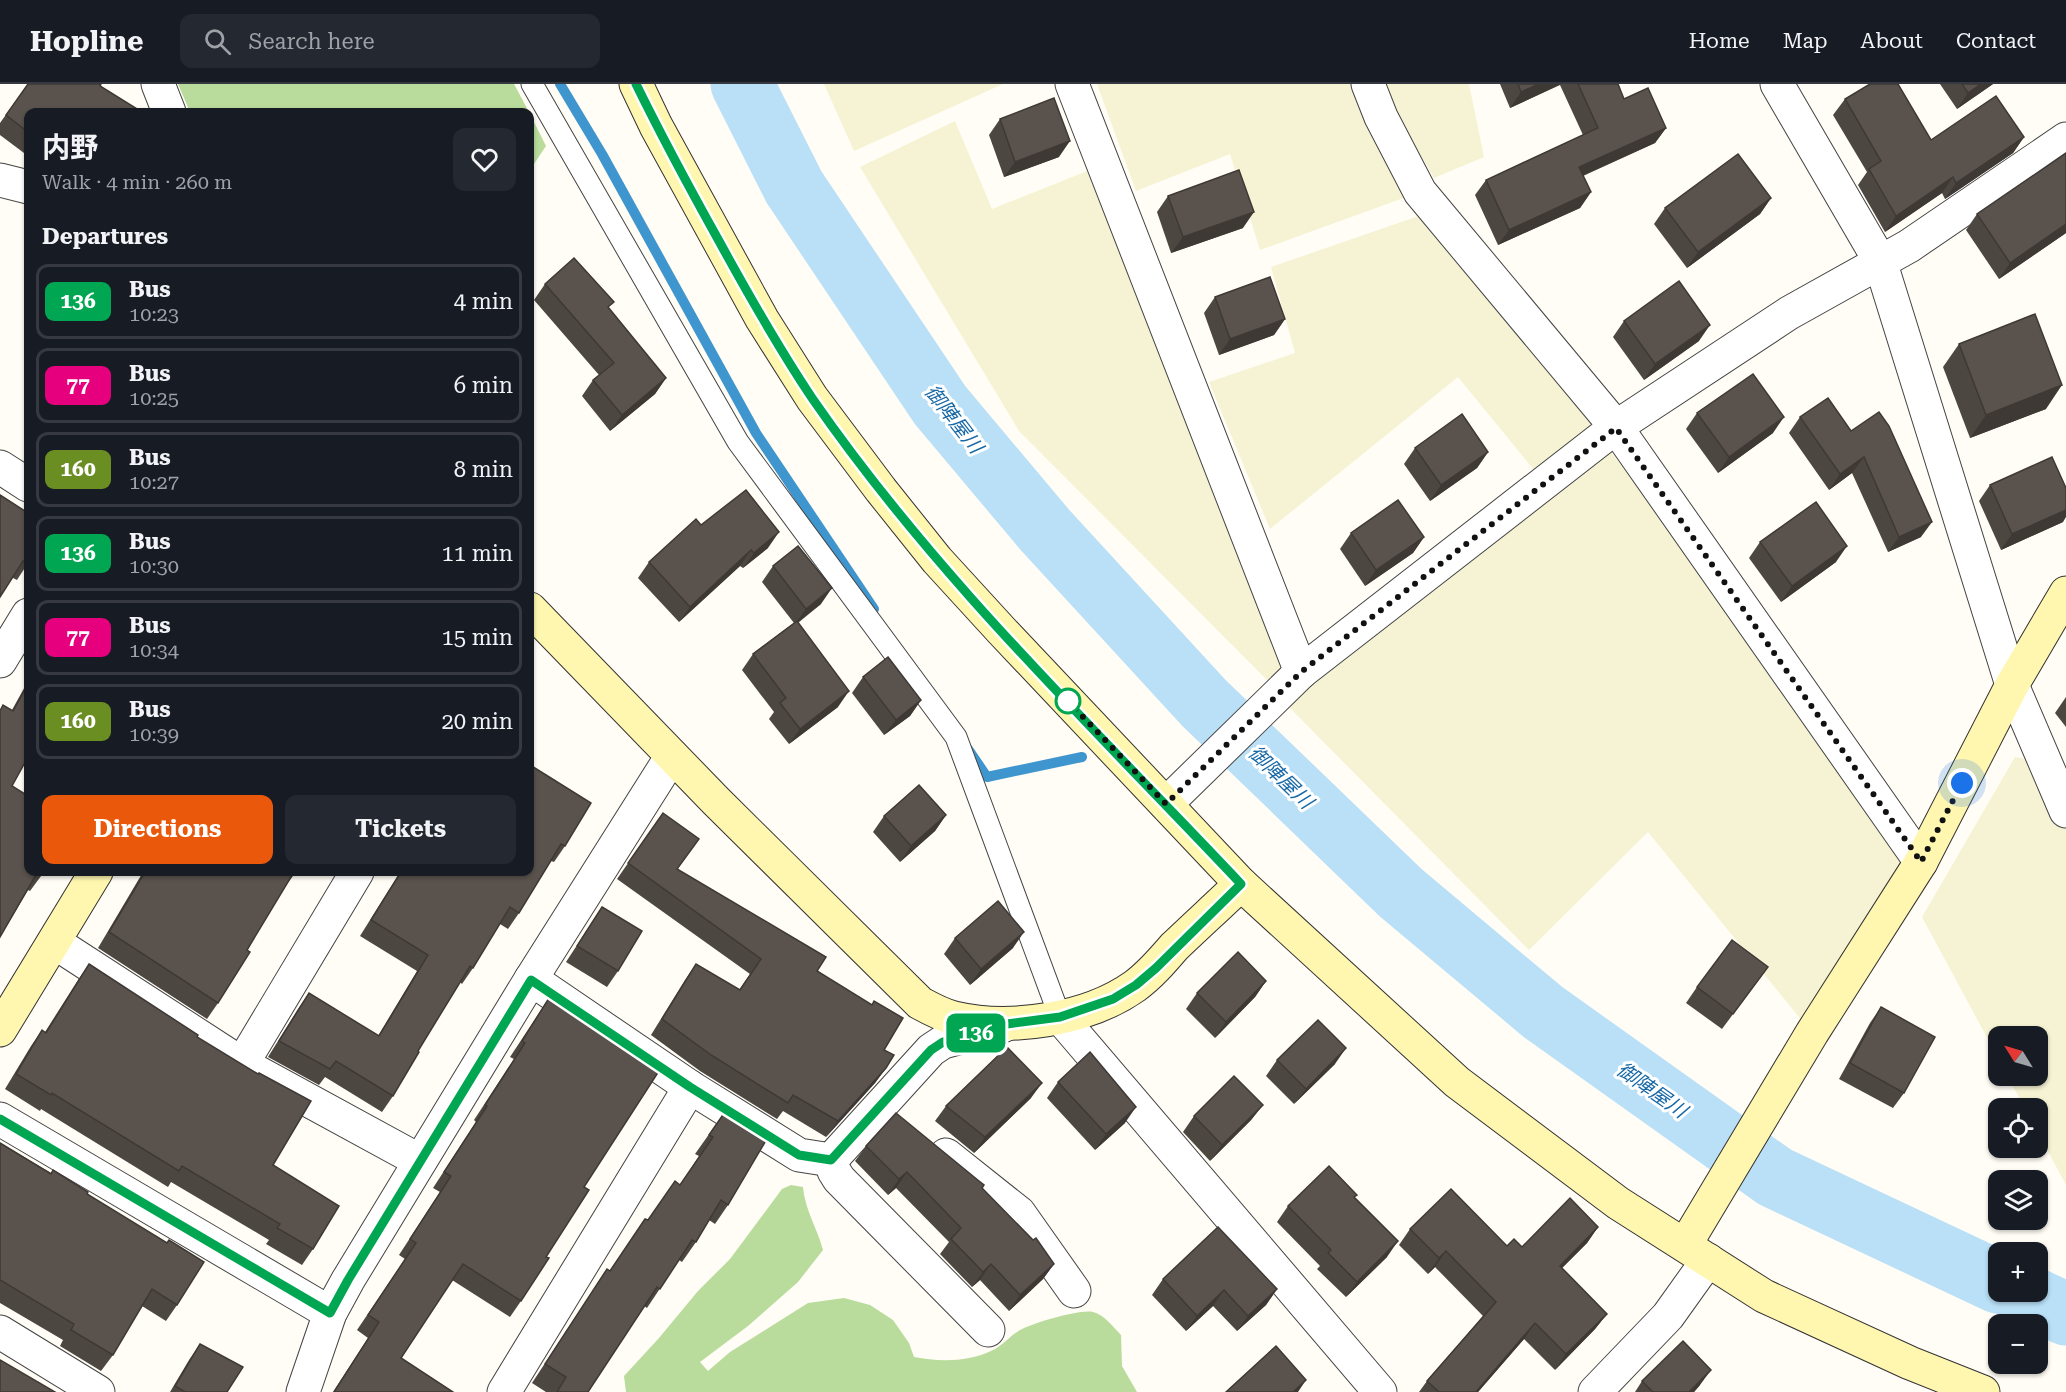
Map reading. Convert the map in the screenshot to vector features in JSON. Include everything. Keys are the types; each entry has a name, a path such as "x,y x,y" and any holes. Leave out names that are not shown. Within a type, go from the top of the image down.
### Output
{"street":[{"path":"158,84 167,108"},
{"path":"636,84 762,319 812,398 881,490 937,560 1002,632 1241,884 1457,1082 1618,1203 1764,1296 1910,1363 1983,1392"},
{"path":"1072,84 1289,682"},
{"path":"1368,84 1381,117 1420,192 1616,428 1921,862"},
{"path":"1777,84 1880,261 2012,685 2066,811"},
{"path":"1166,804 1289,682 1616,428 1789,313 1909,246 2066,140"},
{"path":"0,180 24,186"},
{"path":"0,467 24,482"},
{"path":"1595,1392 1668,1316 1696,1253 1704,1213 1812,1033 1921,862 2012,685 2066,593"},
{"path":"534,613 672,756 920,1003 954,1018 1007,1024"},
{"path":"0,661 24,622"},
{"path":"303,1392 330,1313 348,1280 531,980 672,756"},
{"path":"0,1030 94,876"},
{"path":"242,1064 355,876"},
{"path":"831,1160 931,1050 943,1042 1007,1024 1060,1017 1113,999 1136,985 1241,884"},
{"path":"54,942 242,1064 420,1161"},
{"path":"531,980 690,1087 799,1155 831,1160"},
{"path":"1060,1017 1380,1392"},
{"path":"504,1392 690,1087"},
{"path":"882,1103 1018,1213 1074,1291"},
{"path":"0,1119 330,1313"},
{"path":"831,1160 839,1179 988,1330"},
{"path":"0,1332 98,1392"}],"lane":[{"path":"532,84 738,442 956,737 1060,1017"}],"shaded area":[{"path":"824,84 1003,84 854,151"},
{"path":"1097,84 1368,84 1420,192 1260,250 1230,154 1136,191"},
{"path":"1385,84 1469,84 1484,157 1434,178 1394,110"},
{"path":"955,121 992,209 1087,171 1301,672 1271,684 1019,431 860,167"},
{"path":"1436,210 1605,438 1534,470 1458,377 1270,529 1209,382 1295,353 1271,267"},
{"path":"1611,452 1921,862 1812,1033 1648,832 1529,950 1287,705"},
{"path":"2015,757 2036,761 2066,819 2066,1185 2048,1151 2048,1098 2019,1098 2013,1086 2048,1086 2048,1026 1988,1026 1988,1039 1922,917"}],"green space":[{"path":"178,84 514,84 527,108 188,108"},
{"path":"534,122 546,146 534,164"},
{"path":"791,1185 803,1187 806,1203 823,1250 798,1282 748,1326 700,1362 708,1371 730,1352 808,1303 844,1298 870,1305 893,1320 909,1343 914,1357 933,1360 963,1359 982,1355 1032,1325 1066,1315 1093,1312 1105,1318 1121,1335 1122,1366 1137,1392 626,1392 624,1376 698,1291 730,1259 782,1189"}],"building":[{"path":"28,84 101,84 100,86 136,108 24,108 24,129 6,115"},
{"path":"1518,84 1539,84 1521,92"},
{"path":"1578,84 1618,84 1624,99 1648,88 1666,128 1579,167 1591,192 1509,230 1486,180 1598,128"},
{"path":"1870,84 1898,84 1931,140 1996,96 2024,137 1956,183 1953,177 1896,216 1869,169 1881,161 1845,99"},
{"path":"1962,84 1981,84 1968,93"},
{"path":"1054,98 1070,141 1015,162 1000,119"},
{"path":"2066,153 2066,224 2010,263 1977,214"},
{"path":"1738,154 1771,198 1698,252 1665,208"},
{"path":"1239,170 1254,212 1183,237 1168,196"},
{"path":"574,258 614,302 608,307 666,378 622,415 593,380 614,363 545,284"},
{"path":"1270,277 1285,319 1230,339 1215,297"},
{"path":"1679,281 1710,325 1655,364 1624,321"},
{"path":"2035,314 2062,385 1986,415 1959,344"},
{"path":"1753,374 1784,417 1729,457 1697,413"},
{"path":"1828,398 1851,431 1879,412 1889,426 1932,522 1899,537 1864,457 1840,474 1800,417"},
{"path":"1462,414 1488,452 1441,485 1415,448"},
{"path":"2052,457 2066,488 2066,510 2012,534 1990,485"},
{"path":"746,490 779,532 754,553 751,550 690,607 649,562 696,519 701,525"},
{"path":"0,495 24,510 24,562 0,597"},
{"path":"1398,500 1424,537 1376,570 1351,533"},
{"path":"1816,502 1847,546 1792,586 1760,542"},
{"path":"798,546 832,588 806,609 773,566"},
{"path":"797,621 849,691 800,729 780,703 786,698 753,654"},
{"path":"888,657 921,700 896,720 863,677"},
{"path":"24,691 24,764 12,786 24,794 24,876 35,876 0,937 0,711 3,705 13,711"},
{"path":"534,767 591,803 565,846 561,844 519,913 510,907 473,968 470,966 393,1096 336,1061 330,1069 279,1041 309,993 379,1036 428,955 371,920 398,876 534,876"},
{"path":"919,785 946,815 911,846 884,816"},
{"path":"663,813 699,839 677,869 826,957 817,971 872,1005 874,1001 903,1018 884,1050 894,1055 886,1068 838,1121 793,1095 788,1103 711,1055 662,1019 696,964 740,990 761,959 628,863"},
{"path":"143,876 292,876 247,950 250,952 218,1003 109,932"},
{"path":"998,901 1024,932 981,969 955,938"},
{"path":"602,907 642,931 618,971 577,946"},
{"path":"1732,940 1768,967 1733,1014 1697,987"},
{"path":"1238,952 1266,981 1226,1022 1197,993"},
{"path":"89,964 198,1035 197,1037 258,1074 311,1101 273,1165 339,1206 313,1249 277,1228 280,1224 182,1166 179,1171 52,1093 51,1095 16,1074 42,1030 46,1033"},
{"path":"549,998 659,1071 584,1187 589,1190 521,1301 463,1264 401,1358 453,1392 334,1392 379,1322 368,1315 416,1243 410,1239 451,1176 444,1172 487,1106 485,1105 525,1043 522,1041"},
{"path":"1881,1007 1935,1037 1904,1093 1850,1063"},
{"path":"1318,1020 1346,1048 1306,1089 1277,1060"},
{"path":"1007,1047 1042,1083 985,1137 946,1106"},
{"path":"1090,1052 1136,1107 1106,1134 1058,1082"},
{"path":"1234,1076 1263,1105 1222,1145 1194,1116"},
{"path":"729,1106 771,1132 728,1205 721,1200 696,1242 692,1240 660,1289 657,1287 588,1392 557,1392 566,1377 545,1364 607,1269 610,1271 645,1219 648,1220 675,1181 680,1185 713,1137 709,1135"},
{"path":"896,1113 984,1185 982,1188 1033,1240 1036,1238 1054,1264 1020,1295 991,1264 983,1272 951,1239 961,1228 907,1172 899,1179 866,1146"},
{"path":"0,1143 51,1174 53,1170 88,1192 87,1194 167,1243 169,1240 204,1262 177,1305 152,1289 113,1355 71,1330 74,1324 0,1280"},
{"path":"1329,1166 1357,1195 1354,1197 1398,1241 1357,1282 1328,1253 1331,1250 1288,1206"},
{"path":"1451,1189 1507,1246 1514,1239 1522,1247 1570,1198 1598,1227 1560,1266 1607,1314 1566,1354 1535,1323 1476,1392 1439,1392 1427,1381 1496,1302 1446,1251 1439,1258 1410,1229"},
{"path":"1218,1227 1277,1289 1248,1316 1224,1290 1197,1316 1163,1279"},
{"path":"1683,1341 1711,1370 1689,1392 1653,1392 1642,1381"},
{"path":"200,1344 243,1367 227,1392 185,1392 175,1386"},
{"path":"1276,1346 1306,1380 1293,1392 1226,1392"},
{"path":"0,1360 55,1392 0,1392"}],"waterway":[{"path":"560,84 602,154 756,433 874,609"},
{"name":"御陣屋川","path":"742,84 794,187 940,405 1045,530 1204,703 1401,893 1543,1012 1775,1177 1988,1277"},
{"path":"968,749 987,777 1082,757"},
{"name":"御陣屋川","path":"2040,1302 2066,1314"}],"bus line":[{"name":"136","path":"0,1119 330,1313 531,980 690,1087 799,1155 831,1160 839,1148 931,1050 943,1042 1007,1024 1060,1017 1113,999 1136,985 1156,968 1241,884 1002,632 937,560 881,490 812,398 762,319 705,217 636,84"}],"route":[{"path":"1068,701 1166,804 1301,672 1616,428 1921,862 1962,783"}]}
